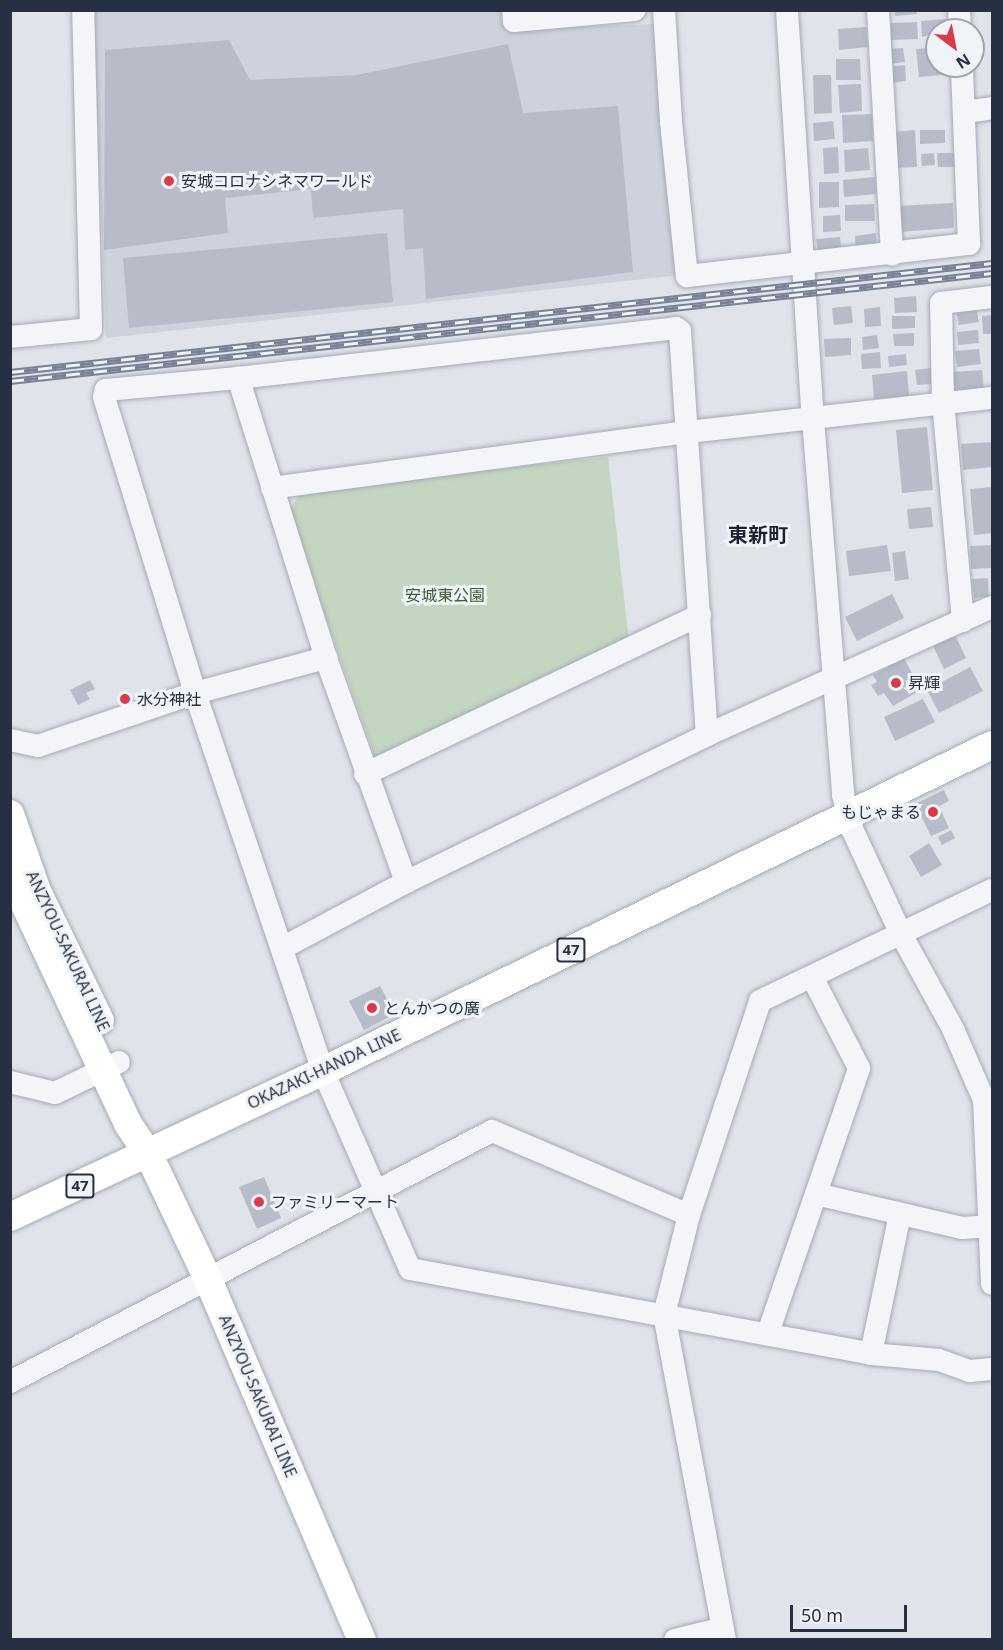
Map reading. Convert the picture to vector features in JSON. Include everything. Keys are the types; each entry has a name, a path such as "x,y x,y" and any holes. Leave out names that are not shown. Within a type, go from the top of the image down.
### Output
{"main road":[{"name":"OKAZAKI-HANDA LINE","path":"10,1217 149,1155 196,1129 323,1071 993,745"},
{"name":"ANZYOU-SAKURAI LINE","path":"10,814 37,891 111,1067"},
{"name":"ANZYOU-SAKURAI LINE","path":"10,873 111,1067 144,1116 149,1155 207,1277 362,1640"}],"street":[{"path":"10,337 91,329 83,10"},
{"path":"513,10 514,21 634,10"},
{"path":"664,10 670,122 687,276 803,262 892,255 969,244 963,78"},
{"path":"787,10 813,419 833,677 848,816 901,934 953,1029 988,1100 993,1284"},
{"path":"878,10 892,255"},
{"path":"965,112 993,108"},
{"path":"963,621 943,403 941,303 993,297"},
{"path":"707,735 680,332 670,327 238,378 106,390 104,397 195,693 284,947 323,1071 410,1269 768,1333 871,1354 939,1360 970,1371 993,1369"},
{"path":"238,378 326,658 365,774 406,882"},
{"path":"272,488 688,432 993,398"},
{"path":"284,947 406,882 707,735 993,607"},
{"path":"365,774 700,615"},
{"path":"10,740 38,746 195,693 326,658"},
{"path":"675,1640 724,1634 664,1315 689,1215 760,1001 993,890"},
{"path":"768,1333 859,1068 812,977"},
{"path":"10,1082 55,1093 111,1067"},
{"path":"10,1382 207,1277 492,1131 689,1215"},
{"path":"816,1194 962,1228 992,1226"},
{"path":"871,1354 900,1214"}],"shaded area":[{"path":"505,10 508,30 654,24 680,275 106,338 93,11"}],"green space":[{"name":"安城東公園","path":"608,457 629,641 376,759 288,511 304,490"}],"building":[{"path":"894,10 916,10 917,14 895,16"},
{"path":"921,21 925,21 925,36 922,37"},
{"path":"917,22 918,39 891,40 891,23"},
{"path":"866,27 868,47 839,50 838,29"},
{"path":"229,40 250,80 357,75 508,44 523,113 618,106 633,272 426,299 423,248 405,250 403,209 313,218 311,189 225,198 228,233 104,250 105,50"},
{"path":"903,48 905,62 887,64 886,49"},
{"path":"925,48 925,76 919,77 916,49"},
{"path":"836,59 860,59 861,80 836,80"},
{"path":"905,65 906,81 889,83 887,67"},
{"path":"813,75 831,75 832,113 814,114"},
{"path":"861,84 862,111 840,113 838,85"},
{"path":"872,114 873,141 843,143 842,115"},
{"path":"833,121 835,139 814,141 813,123"},
{"path":"915,130 917,167 894,168 892,132"},
{"path":"920,130 945,130 945,143 920,144"},
{"path":"838,147 839,173 824,174 823,148"},
{"path":"868,148 870,170 845,172 844,150"},
{"path":"934,153 935,165 922,166 921,154"},
{"path":"937,153 958,153 958,167 938,167"},
{"path":"875,177 876,194 844,197 843,180"},
{"path":"819,182 839,182 839,207 819,208"},
{"path":"953,203 954,228 899,232 897,206"},
{"path":"874,204 875,221 845,221 845,205"},
{"path":"840,215 841,231 823,232 823,216"},
{"path":"387,233 393,302 129,328 123,258"},
{"path":"876,233 877,249 856,251 855,236"},
{"path":"840,237 842,254 819,257 816,239"},
{"path":"916,296 917,312 895,313 894,298"},
{"path":"851,306 853,323 834,325 832,308"},
{"path":"880,307 881,326 865,327 864,309"},
{"path":"976,307 979,322 959,325 956,310"},
{"path":"992,315 992,334 983,334 982,316"},
{"path":"892,316 915,316 915,328 892,329"},
{"path":"978,330 979,343 958,345 957,332"},
{"path":"914,333 914,346 894,346 893,334"},
{"path":"877,335 879,348 863,350 862,337"},
{"path":"851,338 851,355 825,357 824,339"},
{"path":"979,349 981,364 957,367 955,351"},
{"path":"880,352 881,368 862,369 861,354"},
{"path":"906,354 907,365 889,367 888,356"},
{"path":"931,368 932,384 917,385 915,370"},
{"path":"982,370 984,391 955,394 953,372"},
{"path":"907,371 909,396 874,399 872,375"},
{"path":"927,427 933,490 902,493 896,430"},
{"path":"992,442 992,467 963,470 961,444"},
{"path":"992,487 992,533 974,535 970,489"},
{"path":"931,507 933,527 909,529 907,509"},
{"path":"887,545 891,571 849,576 846,551"},
{"path":"992,545 992,568 971,569 970,546"},
{"path":"905,551 909,579 895,581 892,553"},
{"path":"988,578 989,597 974,598 972,579"},
{"path":"892,594 904,618 857,641 845,617"},
{"path":"955,635 966,658 944,669 933,646"},
{"name":"昇輝","path":"904,658 921,690 893,706 884,693 878,696 871,685 877,682 873,675"},
{"path":"970,667 983,691 939,713 927,690"},
{"path":"90,680 95,689 86,693 90,699 78,705 70,690"},
{"path":"923,699 935,722 895,741 884,717"},
{"path":"944,790 949,801 939,806 949,828 931,836 915,804"},
{"path":"951,830 955,838 942,845 938,837"},
{"path":"929,843 942,865 921,877 909,856"},
{"path":"380,986 395,1014 364,1030 349,1001"},
{"path":"264,1177 281,1218 257,1229 239,1187"}],"railway":[{"path":"10,372 992,263"},
{"path":"10,381 992,273"}],"place":[{"name":"安城コロナシネマワールド","path":"169,181"},
{"name":"昇輝","path":"896,683"},
{"name":"水分神社","path":"125,699"},
{"name":"もじゃまる","path":"933,812"},
{"name":"とんかつの廣","path":"372,1008"},
{"name":"ファミリーマート","path":"259,1202"}],"district":[{"name":"東新町","path":"758,534"}]}
